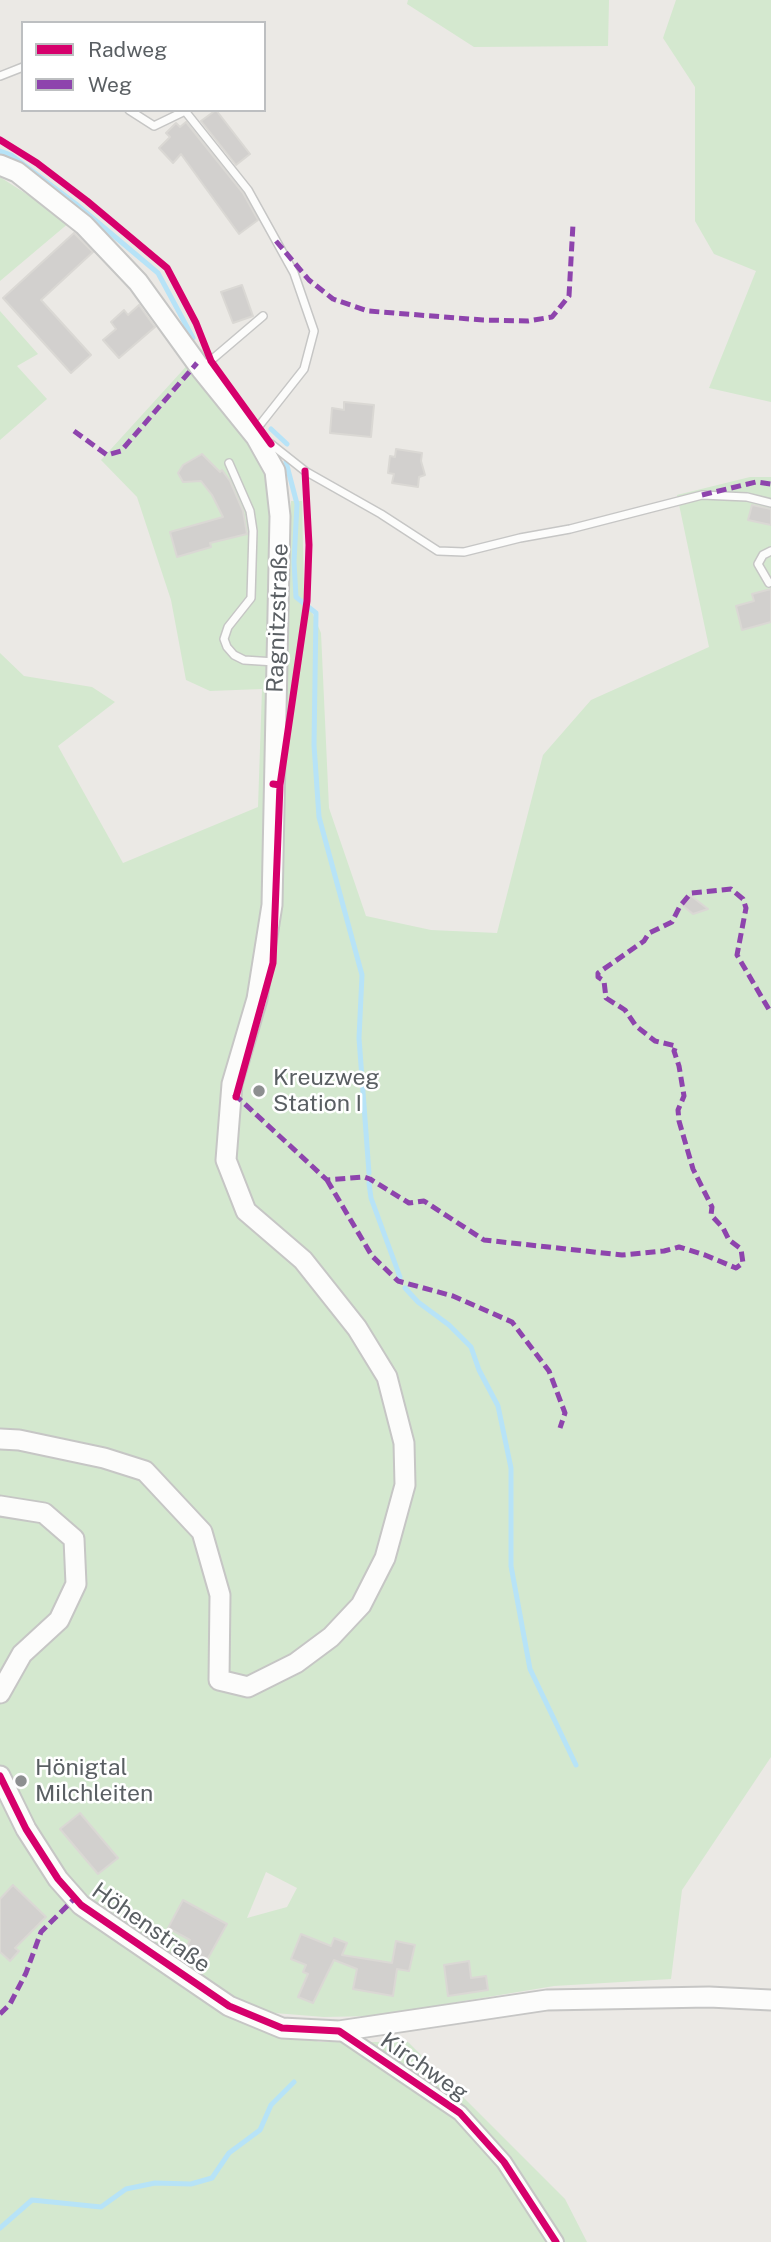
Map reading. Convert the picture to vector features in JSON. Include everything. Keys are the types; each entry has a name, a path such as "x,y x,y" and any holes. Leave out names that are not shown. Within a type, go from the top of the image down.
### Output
{"main road":[{"name":"Ragnitzstraße","path":"0,165 17,172 84,225 138,282 201,369 256,437 275,471 280,516 272,905 257,999 232,1084 226,1160 246,1210 303,1260 357,1328 387,1377 404,1443 405,1485 386,1558 361,1605 331,1637 296,1663 248,1687 219,1680 220,1595 202,1532 145,1471 104,1458 19,1440 0,1440"},
{"path":"0,1506 44,1513 74,1539 76,1584 59,1620 22,1654 0,1693"},
{"name":"Höhenstraße","path":"0,1776 26,1829 58,1879 81,1905 229,2006 282,2028 339,2031 547,2000 709,1997 771,2000"}],"street":[{"name":"Kirchweg","path":"339,2031 460,2113 504,2162 556,2242"}],"lane":[{"path":"0,76 21,67"},
{"path":"132,112 154,126 183,112"},
{"path":"186,112 248,190 294,273 314,331 304,369 259,426 256,437 271,444 305,471 381,514 438,551 464,552 520,538 570,530 702,495 747,496 771,503"},
{"path":"201,369 262,316"},
{"path":"229,463 250,511 251,598 228,627 224,639 234,655 244,660 276,662"},
{"path":"769,583 758,564 763,555 771,551"}],"green space":[{"path":"408,0 609,0 608,46 474,47 407,4"},
{"path":"676,0 771,0 771,402 709,388 756,271 714,254 695,221 695,87 663,38"},
{"path":"0,177 70,222 0,281"},
{"path":"0,311 38,354 17,366 47,399 0,440"},
{"path":"202,349 275,471 286,619 291,501 302,501 304,594 321,633 329,808 366,916 431,930 497,933 543,755 591,700 709,647 677,495 750,477 771,477 771,1757 682,1890 671,1979 554,1986 374,2016 324,2017 262,2012 210,1983 100,1903 220,2013 271,2032 321,2042 408,2042 565,2199 587,2242 0,2242 0,653 24,676 92,687 115,702 58,746 123,863 258,807 262,689 210,691 186,680 171,600 137,497 101,460","holes":["266,1872 297,1888 287,1907 247,1918"]}],"building":[{"path":"218,112 250,154 236,165 201,121"},
{"path":"186,122 243,193 258,220 239,234 181,154 173,163 159,148 170,137 166,133 176,123 180,127"},
{"path":"74,233 93,252 41,300 91,355 71,373 3,298"},
{"path":"242,285 253,316 233,323 221,292"},
{"path":"139,305 155,327 119,358 103,340 116,329 111,322 124,310 128,315"},
{"path":"344,402 374,405 371,437 330,433 332,408 344,410"},
{"path":"396,449 422,453 425,475 419,477 418,487 392,483 394,474 388,473 390,456 395,457"},
{"path":"202,454 220,472 222,470 230,481 243,511 247,534 210,543 211,547 177,557 170,532 223,517 201,481 183,482 178,473 183,465"},
{"path":"752,505 771,509 771,525 748,520"},
{"path":"771,589 771,622 742,630 736,606 754,601 752,594"},
{"path":"690,895 708,909 693,914 682,905"},
{"path":"80,1813 118,1858 98,1874 60,1829"},
{"path":"13,1885 46,1917 15,1948 19,1951 10,1961 0,1952 0,1899"},
{"path":"183,1900 227,1924 202,1969 186,1960 192,1949 187,1946 190,1940 168,1928"},
{"path":"301,1934 331,1946 334,1938 347,1943 342,1955 392,1963 396,1941 415,1945 409,1971 397,1969 393,1996 353,1989 357,1969 334,1960 313,2003 298,1997 308,1974 303,1972 306,1965 291,1959"},
{"path":"469,1961 471,1978 486,1976 488,1990 448,1996 444,1965"}],"waterway":[{"path":"0,151 11,155 76,204 158,273 193,338"},
{"path":"271,429 287,444"},
{"path":"286,462 297,504 294,562 296,597 316,613 314,745 319,817 362,975 359,1038 369,1173"},
{"path":"369,1183 371,1198 400,1277"},
{"path":"405,1288 471,1347 479,1370 498,1406 511,1468 511,1566 530,1669 576,1765"},
{"path":"0,2228 32,2200 101,2207 126,2189 155,2183 191,2184 212,2178 229,2153 260,2130 271,2105 294,2082"}],"marked path":[{"path":"276,241 309,280 333,299 368,311 528,321 552,317 569,296 573,224"},
{"path":"74,431 107,455 121,451 197,363"},
{"path":"702,495 756,482 771,484"},
{"path":"234,1094 327,1180 364,1177 370,1179 409,1203 424,1201 484,1240 622,1255 679,1247 736,1268 743,1263 741,1249 729,1240 723,1228 711,1215 712,1207 693,1169 679,1121 678,1110 684,1096 674,1051 676,1046 655,1041 636,1026 625,1010 606,998 604,981 598,977 598,973 644,941 649,933 672,922 691,893 731,889 743,899 746,908 737,955 771,1013"},
{"path":"327,1180 372,1256 398,1281 453,1296 512,1322 549,1371 565,1413 560,1428"},
{"path":"0,2014 10,2004 26,1973 41,1932 75,1898"}],"cycle path":[{"path":"0,140 37,163 87,201 167,268 196,323 211,361 271,444"},
{"path":"273,784 280,785 307,601 309,545 305,471"},
{"path":"236,1097 273,963 280,785"},
{"path":"0,1776 26,1829 58,1879 81,1905 229,2006 282,2028 339,2031 460,2113 504,2162 556,2242"}],"place":[{"name":"Kreuzweg Station I","path":"259,1091"},
{"name":"Hönigtal Milchleiten","path":"21,1781"}]}
